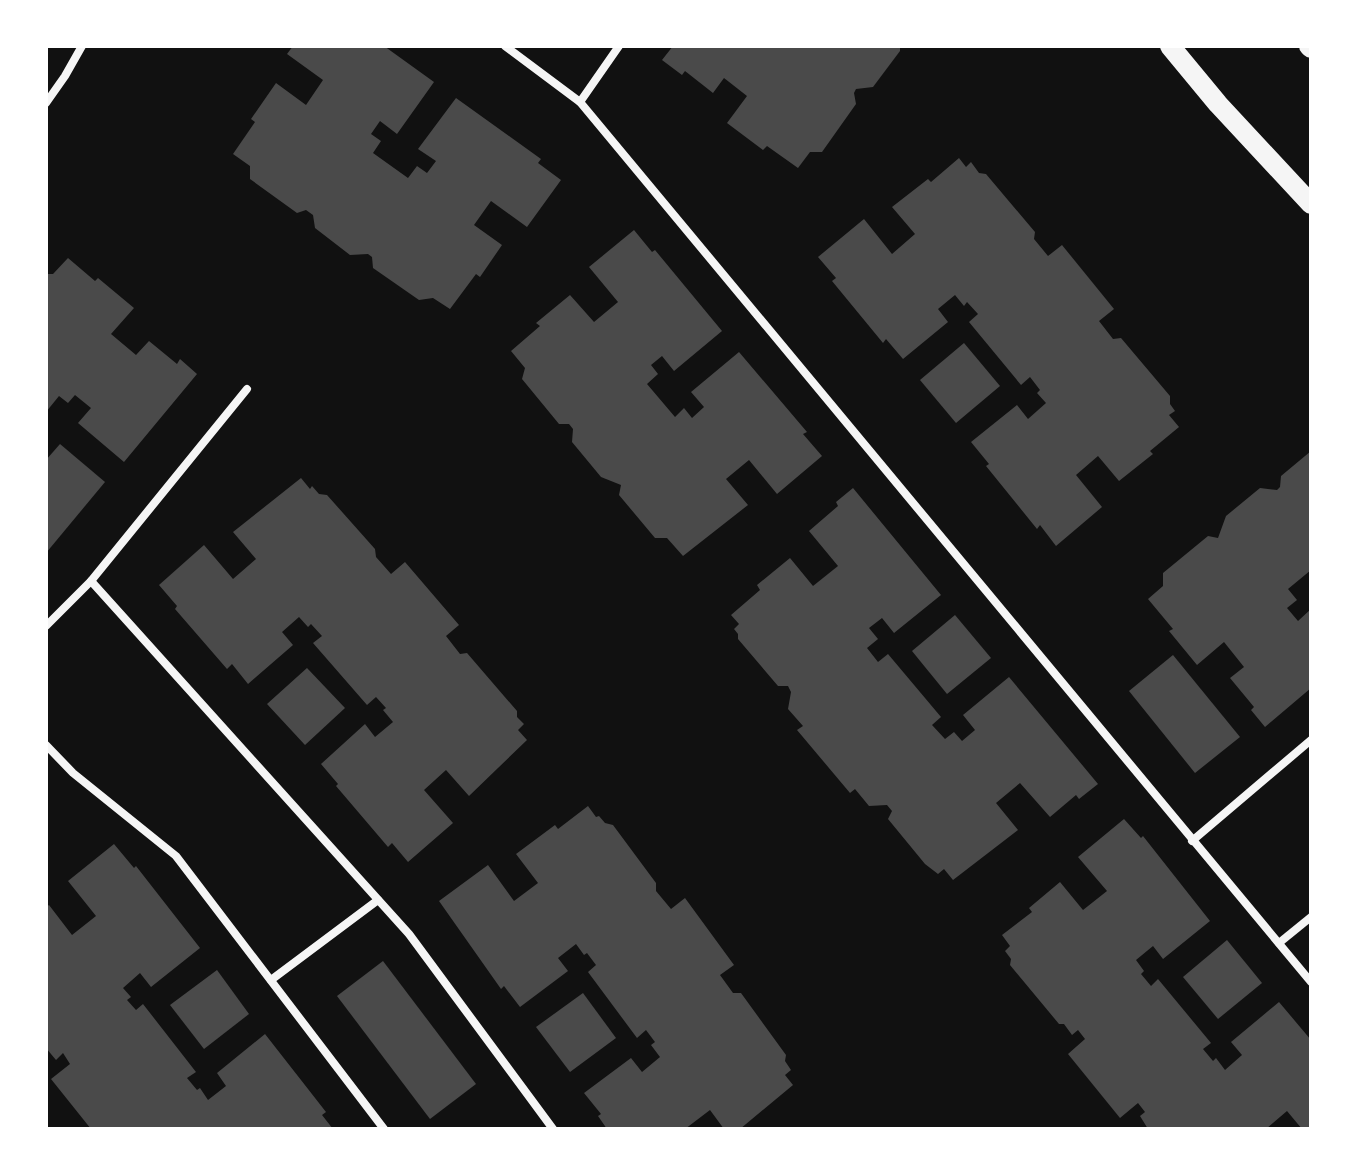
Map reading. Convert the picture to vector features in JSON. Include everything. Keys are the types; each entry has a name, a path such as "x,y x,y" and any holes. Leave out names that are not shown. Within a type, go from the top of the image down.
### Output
{"main road":[{"path":"1170,46 1218,104 1311,204"}],"street":[{"path":"46,103 82,46"},
{"path":"505,46 580,102 1311,982"},
{"path":"580,102 619,46"},
{"path":"46,626 91,581 247,389"},
{"path":"91,581 409,934 553,1129"},
{"path":"1192,841 1311,740"},
{"path":"46,745 73,773 176,856 384,1129"},
{"path":"271,980 378,900"},
{"path":"1279,943 1311,917"}],"building":[{"path":"293,46 384,46 434,82 397,134 380,121 371,134 381,141 373,153 408,178 417,166 427,173 436,161 418,149 456,98 541,159 538,163 561,180 527,227 491,201 474,225 502,245 480,277 476,274 450,309 433,298 419,300 373,268 372,257 368,254 350,255 315,228 313,215 306,210 297,213 250,179 250,166 233,154 255,122 251,119 276,83 306,105 323,80 287,54"},
{"path":"673,46 900,46 900,51 873,87 856,89 856,104 822,152 810,152 798,168 767,146 763,150 727,123 747,96 724,78 713,93 685,71 682,75 662,60"},
{"path":"959,158 966,167 971,162 979,173 986,174 1035,232 1034,239 1048,256 1062,245 1114,309 1099,321 1113,339 1121,338 1170,396 1170,404 1175,411 1169,415 1179,427 1150,451 1153,454 1119,481 1098,456 1076,475 1102,507 1056,546 1040,525 1037,529 986,466 989,464 971,442 1017,405 1028,419 1046,403 1037,393 1040,390 1030,377 1021,385 969,322 978,314 967,302 964,306 955,295 938,309 948,322 903,359 886,339 883,343 832,281 836,278 818,257 864,219 892,254 915,234 892,207 928,179 931,182"},
{"path":"634,230 652,252 655,250 722,331 674,371 662,356 651,365 658,374 647,384 675,417 684,408 692,418 704,407 691,392 739,352 807,432 803,434 822,456 777,494 749,460 726,479 748,505 683,556 667,538 655,538 619,495 621,485 601,477 572,442 573,429 569,424 559,424 522,379 525,368 511,351 540,326 536,323 570,295 594,322 618,302 589,267"},
{"path":"68,258 134,308 111,334 136,355 149,341 177,364 180,359 197,374 124,462 78,423 91,408 75,395 68,403 59,396 46,412 46,274 53,274"},
{"path":"964,343 1000,386 956,423 920,380"},
{"path":"60,444 105,482 46,553 46,460"},
{"path":"1311,451 1311,570 1288,589 1297,600 1287,608 1298,621 1311,609 1311,688 1265,727 1251,710 1254,707 1230,678 1244,667 1224,642 1197,665 1148,599 1163,586 1163,573 1208,536 1218,538 1226,516 1260,488 1277,490 1281,476"},
{"path":"301,478 310,489 312,486 319,494 327,495 375,549 376,557 391,574 405,562 459,625 446,636 460,654 467,653 517,711 517,717 524,724 518,730 527,740 469,796 446,770 424,790 453,823 408,862 392,843 388,847 321,764 365,724 375,737 393,722 376,697 367,705 313,643 322,636 299,617 282,632 293,645 248,684 232,664 227,669 175,609 177,606 159,585 204,545 233,579 256,559 233,532"},
{"path":"853,488 941,595 894,633 882,618 869,628 878,639 867,648 878,662 888,654 941,717 932,725 945,739 954,732 962,741 975,730 963,715 1009,677 1098,784 1079,799 1076,795 1050,817 1020,783 996,803 1018,830 953,880 944,869 938,874 925,864 888,819 892,811 887,805 869,806 855,789 850,793 797,730 803,726 788,709 791,692 788,686 778,686 738,639 734,629 739,624 731,615 760,590 757,585 790,558 813,586 838,566 809,531"},
{"path":"955,615 991,658 947,694 912,651"},
{"path":"1173,655 1240,737 1195,773 1129,691"},
{"path":"307,668 345,708 305,745 267,704"},
{"path":"588,806 596,817 613,825 656,883 656,891 671,909 685,898 734,965 720,975 733,993 741,993 786,1055 785,1061 791,1070 785,1075 793,1085 740,1129 724,1129 710,1110 685,1129 607,1129 598,1116 601,1114 584,1093 631,1058 642,1072 660,1057 651,1045 655,1042 646,1030 637,1038 588,972 596,965 576,944 558,958 568,971 520,1007 504,986 501,989 439,901 488,865 514,901 538,883 516,854 555,825 558,829"},
{"path":"1124,819 1141,838 1143,836 1210,921 1163,959 1153,946 1136,960 1144,971 1141,974 1151,986 1158,979 1211,1043 1203,1049 1213,1061 1216,1058 1225,1070 1242,1055 1231,1042 1279,1002 1311,1040 1311,1129 1302,1129 1287,1111 1266,1129 1148,1129 1140,1116 1145,1112 1138,1103 1120,1118 1068,1054 1085,1039 1078,1030 1072,1035 1064,1024 1059,1024 1010,965 1011,959 1005,951 1010,946 1002,935 1032,912 1029,908 1060,882 1083,910 1107,891 1078,857"},
{"path":"114,844 134,868 136,866 200,948 151,987 140,973 123,988 131,997 127,1000 136,1010 143,1004 196,1072 187,1078 197,1090 200,1088 208,1100 226,1086 217,1073 265,1034 326,1112 322,1115 333,1129 91,1129 51,1079 70,1064 63,1053 56,1060 46,1048 46,907 49,905 72,935 96,916 68,881"},
{"path":"1227,940 1262,983 1218,1019 1183,977"},
{"path":"383,961 476,1084 430,1119 337,996"},
{"path":"217,970 249,1014 204,1049 170,1005"},
{"path":"583,993 616,1038 570,1072 536,1027"}]}
